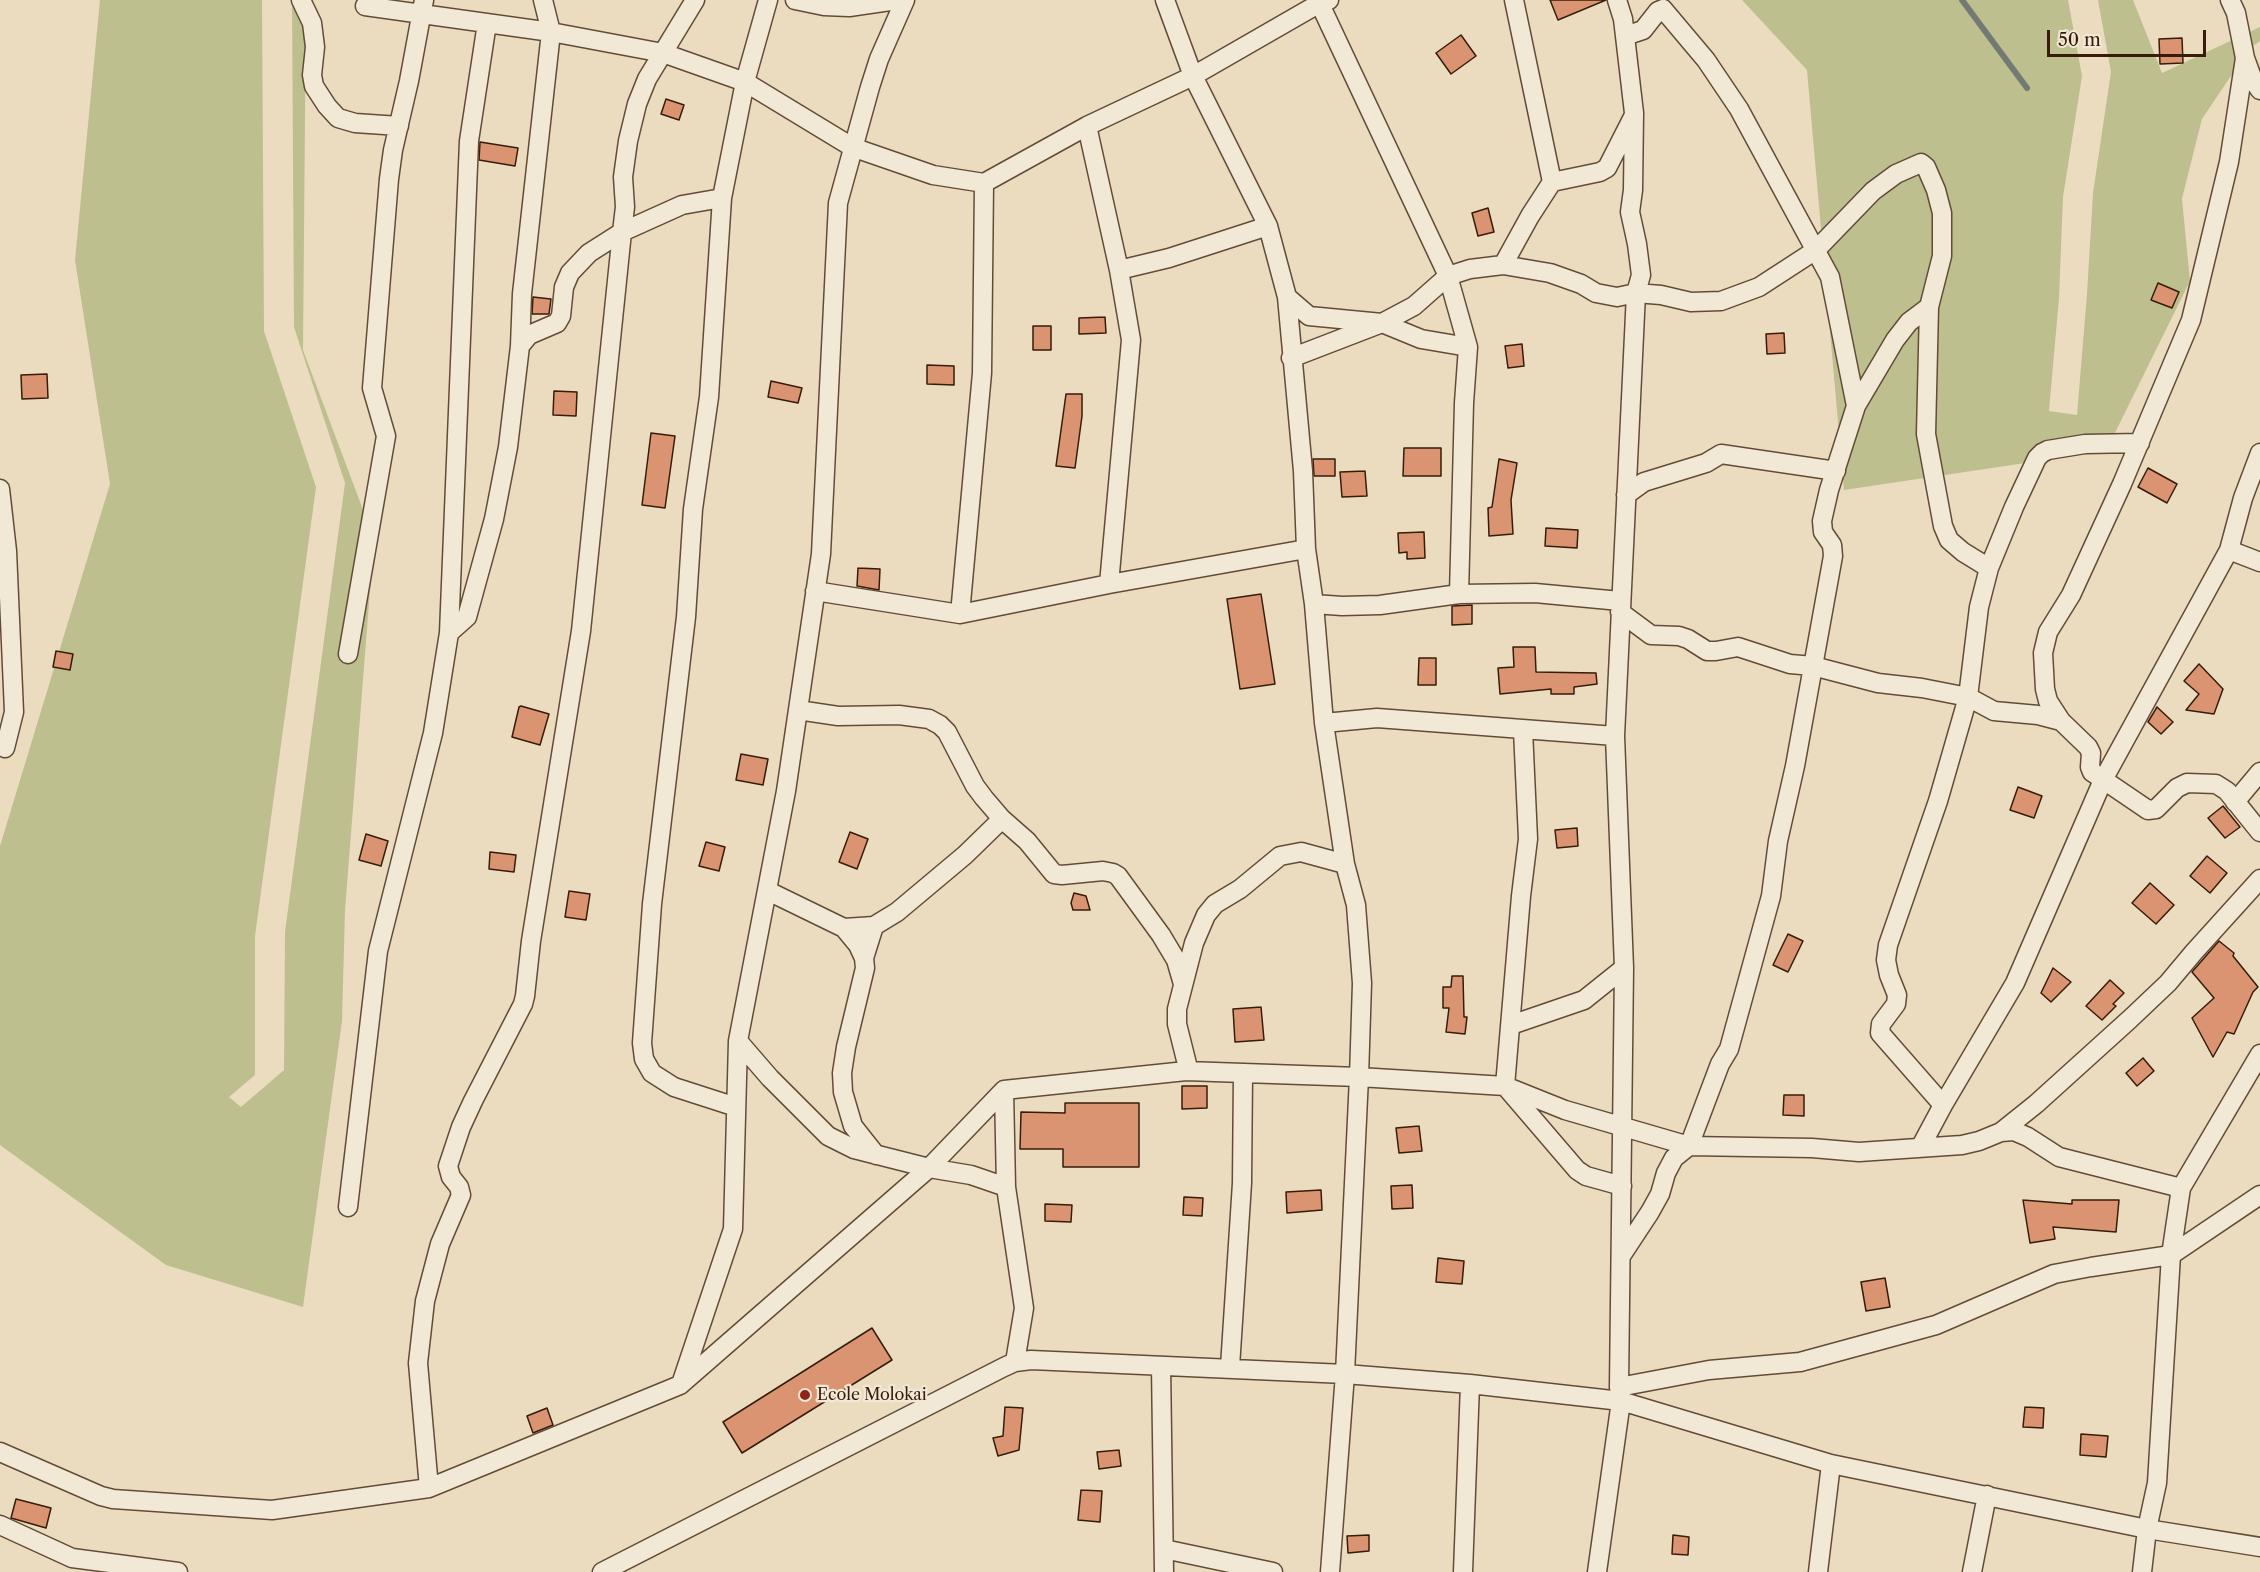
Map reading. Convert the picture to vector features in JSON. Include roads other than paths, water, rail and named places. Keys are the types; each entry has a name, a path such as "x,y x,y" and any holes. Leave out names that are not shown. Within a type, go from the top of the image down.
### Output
{"street":[{"path":"302,0 312,23 315,48 312,75 314,86 327,106 338,118 355,123 399,126"},
{"path":"448,633 467,617 494,519 508,447 520,346 522,294 551,32 543,0"},
{"path":"429,1488 418,1363 425,1301 440,1244 461,1195 448,1166 461,1127 524,1004 531,941 581,631 625,207 623,177 628,141 647,79 695,0"},
{"path":"736,1107 674,1087 652,1073 644,1059 642,1043 652,904 686,618 693,509 709,397 722,198 745,82 768,0"},
{"path":"795,0 824,6 849,7 897,0"},
{"path":"680,1385 734,1229 738,1041 768,891 821,554 836,221 841,188 879,59 905,0"},
{"path":"1165,0 1192,76 1268,226 1287,297 1303,471 1306,549 1314,604 1324,723 1345,864 1356,905 1362,983 1359,1077 1345,1374 1330,1572"},
{"path":"1503,265 1552,182 1514,0"},
{"path":"1597,1572 1620,1394 1624,969 1615,736 1636,292 1641,275 1630,212 1633,190 1634,113 1625,36 1617,0"},
{"path":"2230,0 2236,13 2245,58 2253,80 2260,90"},
{"path":"365,6 422,7 487,23 551,32 663,53 745,82 852,147 933,175 984,183 1087,126 1192,76 1322,1 1448,276 1468,347 1464,403 1460,594"},
{"path":"348,654 386,436 372,388 389,179 422,7"},
{"path":"1625,36 1643,30 1660,9 1667,14 1706,60 1739,109 1816,250 1833,286 1856,406"},
{"path":"348,1208 378,951 433,733 448,633 469,141 487,23"},
{"path":"2245,58 2229,162 2191,320 2140,443 2071,595 2048,632 2043,653 2048,701 2061,721 2088,747 2091,753 2092,772 2148,810 2156,808 2177,788 2187,783 2216,784 2227,791 2260,832"},
{"path":"1552,182 1600,172 1607,168 1634,113"},
{"path":"1087,126 1119,270 1131,340 1109,584"},
{"path":"1291,357 1382,322 1414,306 1448,276 1470,269 1503,265 1550,273 1596,292 1617,297 1636,292 1691,302 1721,301 1759,287 1816,250 1873,191 1896,174 1921,163 1926,167 1936,190 1942,213 1942,256 1929,307 1926,434 1943,526 1949,540 1963,552 1989,568"},
{"path":"960,614 982,373 984,183"},
{"path":"520,346 529,335 557,323 561,315 564,287 570,273 589,253 622,232 682,205 722,198"},
{"path":"1119,270 1169,258 1268,226"},
{"path":"1287,297 1309,316 1382,322 1421,339 1468,347"},
{"path":"1621,1256 1660,1194 1666,1173 1674,1158 1689,1146 1720,1064 1729,1049 1772,896 1778,841 1795,766 1833,556 1832,545 1823,532 1822,521 1856,406 1895,340 1909,322 1929,307"},
{"path":"1943,1105 1880,1033 1881,1024 1896,1004 1897,995 1886,960 1888,945 1938,801 1968,697 1979,607 1989,568 2014,507 2037,458 2042,453 2085,444 2140,443"},
{"path":"1920,1148 2015,983 2103,780 2229,550 2243,498 2260,453"},
{"path":"1626,495 1644,482 1706,463 1721,454 1836,471"},
{"path":"0,489 7,551 5,637 14,712 5,748"},
{"path":"815,591 960,614 1109,584 1306,549"},
{"path":"2229,550 2260,562"},
{"path":"1314,604 1380,605 1460,594 1535,593 1620,606 1651,635 1679,636 1707,651 1737,647 1790,664 1813,666 1878,683 1922,688 1968,697 1994,711 2038,715 2061,721"},
{"path":"798,710 838,716 899,715 929,718 947,732 975,786 1002,819 1027,841 1054,874 1102,871 1118,876 1161,934 1176,960 1184,984"},
{"path":"1324,723 1377,718 1615,736"},
{"path":"1523,730 1528,839 1505,1086 1577,1170 1586,1176 1622,1186"},
{"path":"2235,802 2260,772"},
{"path":"844,928 874,926 897,912 933,883 1002,819"},
{"path":"1186,1071 1186,1055 1177,1024 1177,1009 1194,943 1206,915 1215,904 1240,888 1280,856 1301,852 1345,864"},
{"path":"0,1452 101,1496 113,1498 279,1510 429,1488 680,1385 929,1168 1004,1090 1186,1071 1359,1077 1505,1086 1565,1110 1689,1146 1812,1148 1858,1152 1978,1142 2001,1132 2036,1104 2168,983 2260,879"},
{"path":"768,891 844,928 858,945 864,958 865,968 846,1047 842,1073 843,1092 853,1126 876,1155"},
{"path":"864,958 874,926"},
{"path":"1511,1025 1584,1000 1624,969"},
{"path":"738,1041 770,1078 828,1136 854,1149 929,1168 971,1175 1006,1187"},
{"path":"2142,1572 2157,1483 2171,1255 2181,1188 2260,1054"},
{"path":"1230,1367 1242,1183 1243,1074"},
{"path":"1004,1090 1006,1187 1024,1308 1016,1362"},
{"path":"2001,1132 2014,1131 2028,1137 2059,1157 2181,1188"},
{"path":"1620,1394 1708,1370 1800,1362 1936,1325 2054,1274 2171,1255 2260,1195"},
{"path":"602,1572 1016,1362 1031,1360 1230,1367 1620,1394 1831,1464 2148,1529 2260,1547"},
{"path":"1161,1366 1164,1572"},
{"path":"1462,1572 1470,1384"},
{"path":"1818,1572 1831,1464"},
{"path":"1972,1572 1987,1495"},
{"path":"0,1525 72,1558 178,1572"},
{"path":"1164,1550 1273,1572"}],"waterway":[{"path":"1962,0 2027,88"}],"place":[{"name":"Ecole Molokai","path":"805,1395"}]}
